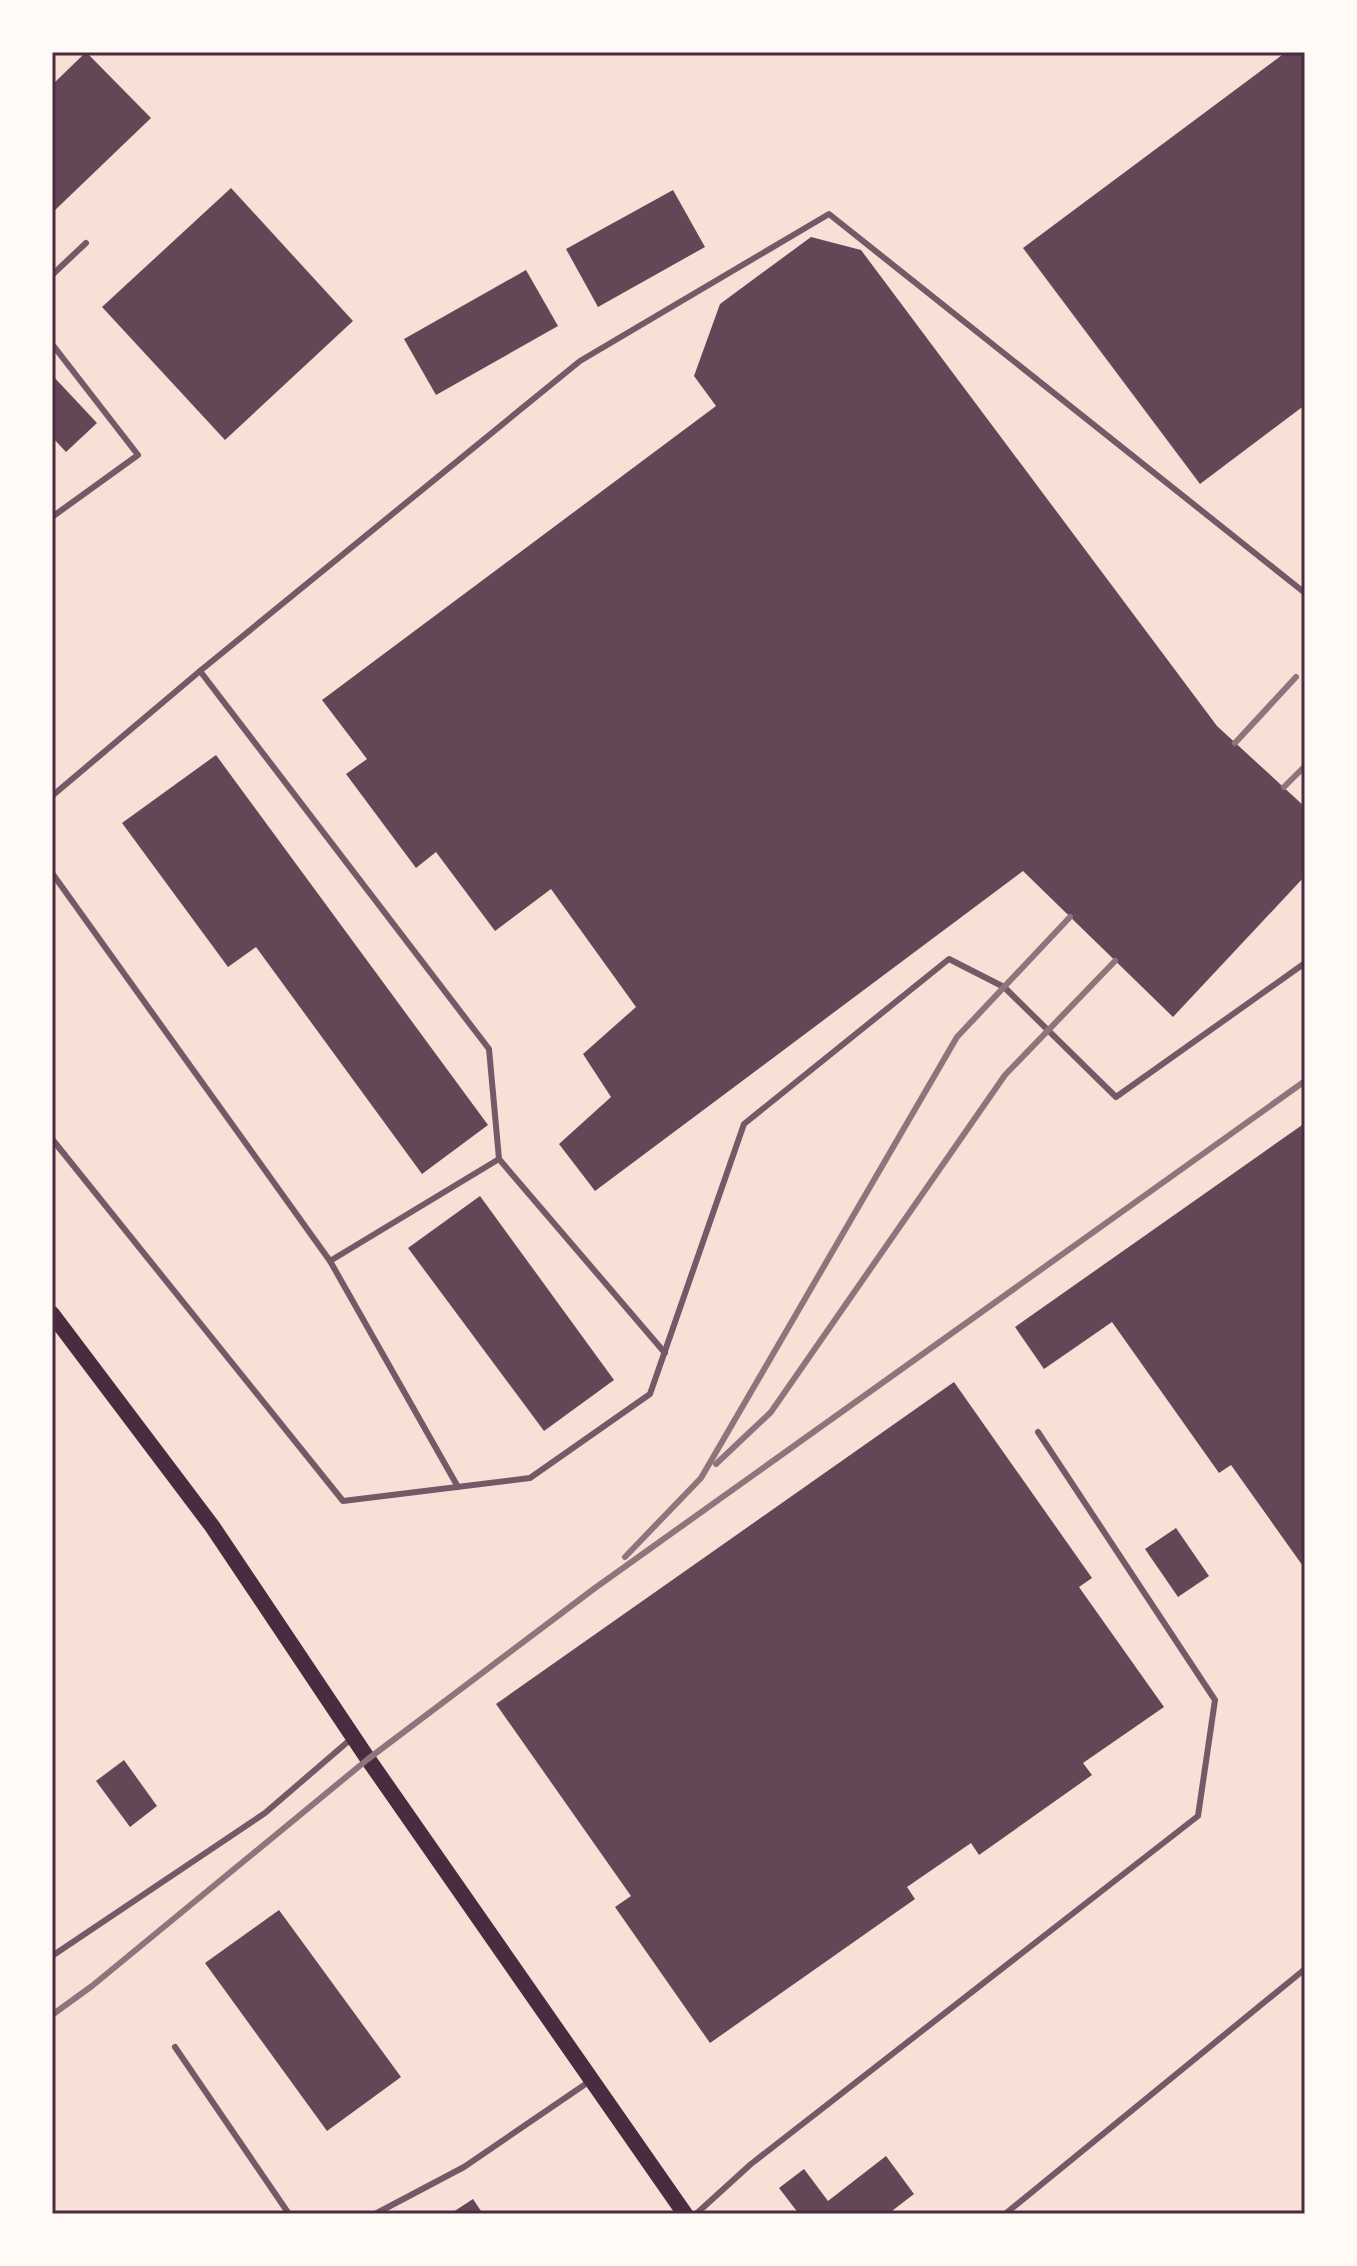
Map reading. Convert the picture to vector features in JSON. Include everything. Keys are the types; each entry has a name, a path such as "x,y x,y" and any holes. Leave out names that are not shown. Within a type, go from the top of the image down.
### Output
{"main road":[{"path":"52,1314 212,1526 354,1737 685,2214"}],"lane":[{"path":"52,797 200,671 580,361 829,214 1305,593"},
{"path":"52,275 86,243"},
{"path":"52,344 138,455 52,517"},
{"path":"200,671 489,1049 499,1159 665,1353"},
{"path":"52,873 330,1261 458,1487"},
{"path":"52,1139 343,1501 530,1478 650,1394 744,1124 949,959 1004,987 1116,1097 1305,963"},
{"path":"330,1261 499,1159"},
{"path":"696,2214 751,2164 1198,1816 1215,1700 1038,1432"},
{"path":"52,1956 265,1813 354,1737"},
{"path":"1005,2214 1305,1969"},
{"path":"175,2047 289,2214"},
{"path":"375,2214 464,2167 593,2079"}],"building":[{"path":"86,52 151,118 52,213 52,85"},
{"path":"1286,52 1305,52 1305,405 1200,484 1023,248"},
{"path":"231,188 353,321 225,440 102,307"},
{"path":"673,190 705,247 598,307 566,249"},
{"path":"811,237 861,250 1217,726 1305,807 1305,876 1173,1017 1023,871 595,1191 559,1144 611,1097 583,1054 636,1007 551,889 495,931 436,852 416,868 346,774 367,759 322,700 716,406 694,376 720,304"},
{"path":"526,270 558,326 436,395 404,339"},
{"path":"52,375 97,423 66,452 52,437"},
{"path":"216,755 488,1125 422,1174 256,947 228,967 122,823"},
{"path":"1305,1123 1305,1569 1231,1465 1219,1473 1112,1322 1044,1369 1015,1327"},
{"path":"480,1196 614,1380 544,1431 408,1248"},
{"path":"954,1382 1092,1578 1079,1587 1164,1707 1083,1763 1092,1775 979,1855 971,1843 907,1887 915,1899 710,2043 615,1907 631,1896 496,1704"},
{"path":"1176,1528 1209,1576 1178,1597 1145,1549"},
{"path":"124,1760 157,1806 130,1827 96,1781"},
{"path":"279,1910 401,2077 327,2131 205,1963"},
{"path":"886,2156 914,2194 888,2214 799,2214 779,2188 804,2169 828,2201"},
{"path":"473,2199 483,2214 450,2214"}],"railway":[{"path":"1235,743 1296,677"},
{"path":"1284,787 1305,766"},
{"path":"625,1557 701,1478 957,1037 1070,917"},
{"path":"716,1464 771,1412 1005,1075 1115,961"},
{"path":"52,2015 92,1986 368,1759 595,1588 1305,1081"}]}
